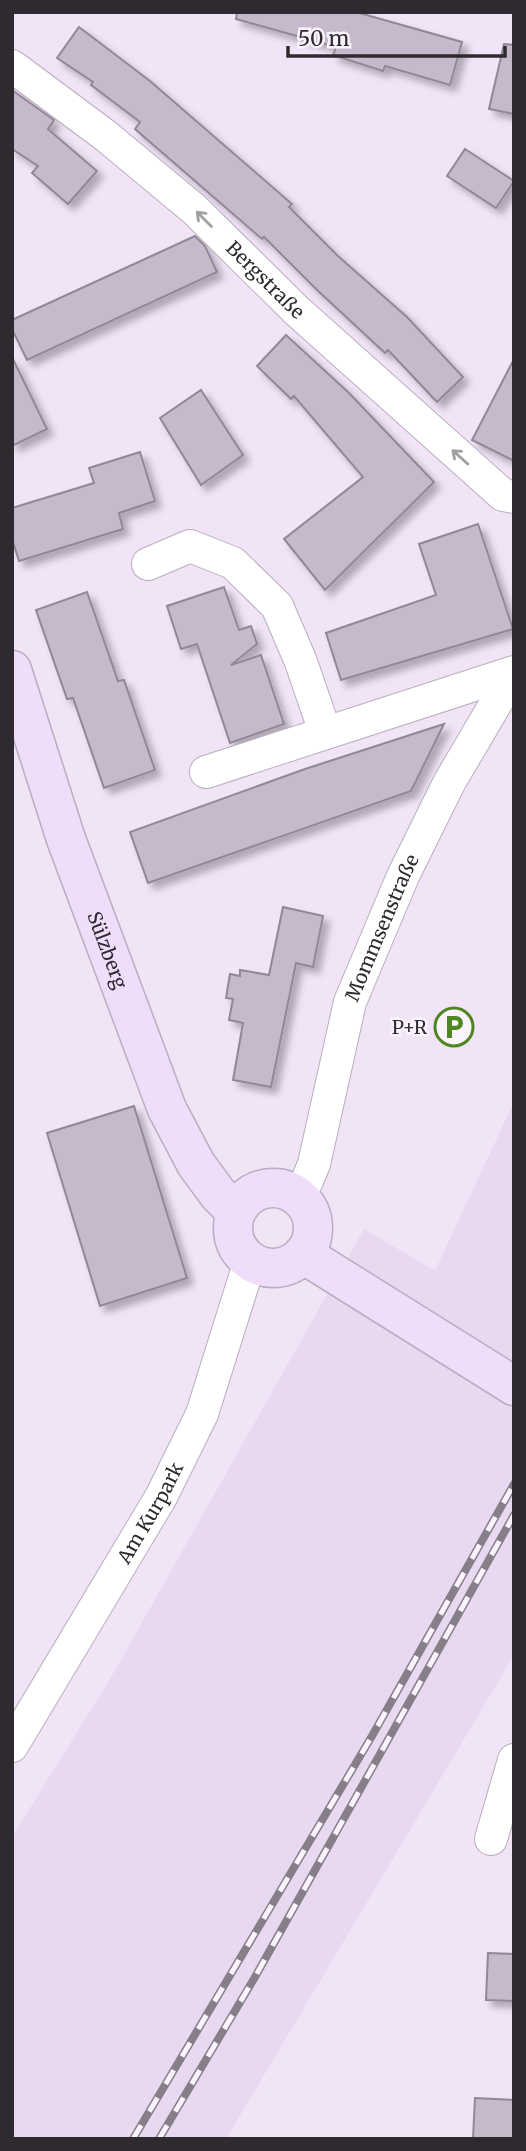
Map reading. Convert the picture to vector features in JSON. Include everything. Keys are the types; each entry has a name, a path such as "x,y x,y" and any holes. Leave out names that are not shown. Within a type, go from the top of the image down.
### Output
{"street":[{"name":"Bergstraße","path":"12,66 106,136 195,210 296,310 503,495 514,498"},
{"path":"148,564 190,546 233,563 277,606 301,662 325,732"},
{"name":"Sülzberg","path":"12,670 66,839 167,1110 196,1164 218,1194 236,1212"},
{"path":"206,772 514,671"},
{"name":"Mommsenstraße","path":"297,1197 313,1164 355,990 403,876 449,783 506,686 514,678"},
{"path":"263,1189 286,1191 297,1197 306,1206 313,1231 303,1254 294,1262 272,1268 250,1261 242,1254 233,1234 236,1212 243,1202 263,1189"},
{"path":"303,1254 514,1386"},
{"name":"Am Kurpark","path":"12,1746 161,1497 202,1414 250,1261"},
{"path":"491,1839 514,1760"}],"shaded area":[{"path":"514,1102 514,1655 226,2139 12,2139 12,1837 109,1681 364,1229 435,1271"}],"building":[{"path":"237,12 356,12 462,42 450,85 385,66 383,71 333,55 336,47 236,19"},
{"path":"79,27 150,81 292,204 289,207 338,256 407,317 463,377 437,402 388,350 385,353 264,237 262,239 135,129 140,122 91,85 93,82 57,58"},
{"path":"504,44 514,45 514,114 489,109"},
{"path":"12,90 54,120 48,129 97,171 68,204 32,173 38,166 12,149"},
{"path":"465,149 514,181 496,208 447,176"},
{"path":"195,236 205,246 217,272 27,360 12,329 12,320"},
{"path":"286,335 348,392 434,482 325,590 284,539 363,477 294,396 291,399 257,366"},
{"path":"12,357 47,429 12,446"},
{"path":"514,359 514,461 472,440"},
{"path":"201,390 243,455 201,485 160,418"},
{"path":"140,452 155,501 119,513 123,529 19,561 12,539 12,508 94,483 89,468"},
{"path":"478,524 513,629 341,680 326,633 436,595 419,544"},
{"path":"224,587 239,630 251,626 257,644 231,665 261,655 284,724 230,743 197,644 181,649 167,606"},
{"path":"87,592 118,681 124,680 155,770 104,788 73,698 67,699 36,610"},
{"path":"444,724 411,791 148,883 130,832 305,769"},
{"path":"283,907 323,916 313,967 296,963 271,1087 233,1080 243,1023 229,1020 233,999 226,998 230,974 240,976 240,970 269,975"},
{"path":"134,1106 187,1278 100,1306 47,1133"},
{"path":"488,1953 514,1954 514,2001 486,2000"},
{"path":"475,2098 514,2100 514,2139 473,2139"}],"railway":[{"path":"133,2139 372,1736 514,1484"},
{"path":"159,2139 255,1977 514,1515"}],"place":[{"name":"P+R","path":"454,1027"}]}
